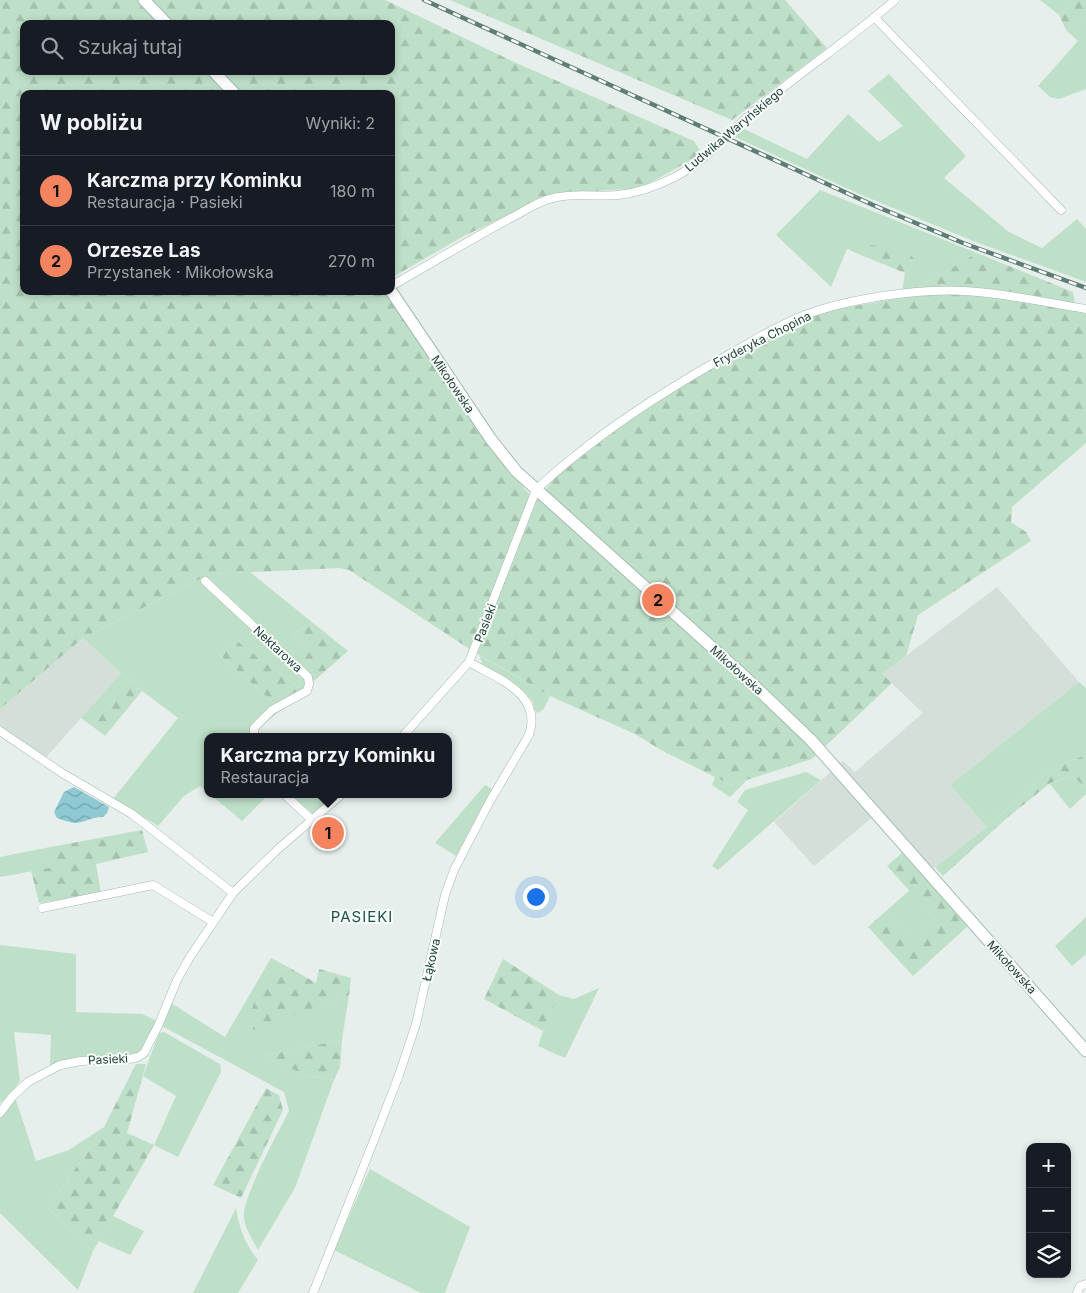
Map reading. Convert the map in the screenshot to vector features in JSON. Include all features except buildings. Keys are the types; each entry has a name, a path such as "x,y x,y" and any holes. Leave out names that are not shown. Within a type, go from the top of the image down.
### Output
{"main road":[{"path":"144,0 163,20"},
{"path":"217,75 231,90"},
{"name":"Mikołowska","path":"394,295 490,438 516,471 751,683 804,734 1086,1051"}],"street":[{"name":"Ludwika Waryńskiego","path":"395,284 485,231 545,200 561,196 616,195 635,192 654,186 692,167 759,107 875,18 891,1"},
{"path":"875,18 1061,210"},
{"name":"Fryderyka Chopina","path":"536,490 552,474 610,428 651,400 764,334 819,310 901,294 931,291 985,294 1086,309"},
{"name":"Pasieki","path":"406,733 470,662 536,490"},
{"name":"Nektarowa","path":"205,582 308,677 307,691 272,710 254,728 254,733"},
{"name":"Łąkowa","path":"313,1293 381,1121 413,1033 445,895 454,870 490,801 529,735 533,724 529,705 523,695 470,662"},
{"path":"0,731 62,773 132,814 233,893"},
{"path":"288,798 312,820"},
{"name":"Pasieki","path":"0,1113 12,1097 24,1086 60,1064 129,1059 144,1053 190,956 233,893 278,849 337,798"},
{"path":"42,908 153,885 213,922"},
{"path":"1077,1293 1080,1286 1086,1284"}],"shaded area":[{"path":"997,587 1079,682 950,785 987,827 931,870 881,810 814,866 774,822 843,761 855,772 923,713 882,674"},
{"path":"83,638 121,673 42,762 0,735 0,709"}],"green space":[{"path":"0,0 385,0 514,62 694,141 702,154 641,188 553,194 464,236 395,276 395,90 20,90 20,295 390,295 492,451 535,501 559,474 615,431 652,404 731,356 791,324 820,312 901,298 977,253 1073,292 1076,309 1086,311 1086,443 1012,507 1011,522 1026,532 1031,541 918,615 906,656 882,674 892,683 812,759 731,785 661,750 635,734 550,696 471,650 349,570 339,568 210,574 83,638 0,709"},
{"path":"450,0 785,0 827,48 732,120"},
{"path":"1040,0 1076,0 1059,15"},
{"path":"1076,0 1086,0 1086,15 1066,30 1059,15"},
{"path":"1086,15 1086,89 1059,99 1050,97 1038,86 1078,41 1066,30"},
{"path":"889,74 966,156 944,178 1009,232 1042,248 1077,219 1086,229 1086,282 973,241 857,193 733,136 742,128 807,159 848,114 879,142 903,126 868,91"},
{"path":"820,190 977,253 901,298 905,273 915,260 870,245 863,256 847,249 831,287 776,235"},
{"path":"870,245 904,247 915,260 905,273 863,256"},
{"path":"250,572 313,623 292,634 309,652 302,663 299,688 237,641 219,654 281,710 257,730 260,733 204,733 204,789 200,786 184,796 158,826 113,799 178,718 142,691 131,679 92,726 81,718 121,673 83,638 210,574"},
{"path":"313,623 348,651 281,710 219,654 237,641 299,688 302,663 309,652 292,634"},
{"path":"479,655 550,696 544,709 538,713 534,710 533,702 524,692 483,666"},
{"path":"131,679 142,691 105,736 92,726"},
{"path":"1079,682 1086,688 1086,755 1067,762 1043,777 987,827 950,785"},
{"path":"1086,755 1086,787 1070,775 1049,784 1007,818 943,876 935,867 987,827 1043,777 1067,762"},
{"path":"806,772 821,780 718,870 712,866 748,810 737,802 745,790"},
{"path":"1070,775 1086,787 1086,794 1070,809 1050,784"},
{"path":"715,777 731,785 747,780 730,797 712,785"},
{"path":"485,785 492,789 456,856 435,843"},
{"path":"215,798 265,798 242,821"},
{"path":"295,798 332,798 314,815"},
{"path":"142,830 148,852 96,864 101,893 39,903 31,870 50,868 45,848"},
{"path":"45,848 50,868 0,877 0,857"},
{"path":"902,853 968,926 913,976 868,927 886,911 912,939 935,919 887,866"},
{"path":"910,890 935,919 912,940 886,911"},
{"path":"1086,917 1086,954 1072,966 1055,946"},
{"path":"0,945 76,954 76,1012 142,1014 157,1021 141,1052 130,1056 75,1058 50,1065 51,1035 14,1032 20,1081 13,1091 0,1103"},
{"path":"271,958 290,968 272,975 315,1007 349,995 342,1040 263,1056 306,1075 334,1080 295,1188 258,1250 246,1226 244,1218 245,1209 254,1181 289,1111 284,1092 162,1026 171,1003 225,1037"},
{"path":"503,959 559,995 543,1031 484,999"},
{"path":"290,968 316,983 319,969 351,978 349,995 254,1030 249,1022 254,1002 272,975"},
{"path":"599,988 565,1058 538,1046 559,995 574,999"},
{"path":"164,1032 220,1064 221,1072 178,1157 154,1145 176,1096 143,1076 159,1033"},
{"path":"342,1040 340,1067 334,1080 306,1075 262,1056"},
{"path":"136,1064 146,1064 127,1133 154,1145 93,1251 48,1208 104,1127"},
{"path":"266,1088 279,1095 283,1110 241,1198 213,1185"},
{"path":"15,1097 36,1161 69,1150 104,1127 48,1208 93,1251 78,1290 0,1213 0,1117"},
{"path":"370,1169 470,1227 445,1293 421,1293 334,1250"},
{"path":"236,1208 243,1236 258,1260 238,1293 193,1293"},
{"path":"113,1216 144,1231 130,1255 98,1241"}],"water":[{"path":"74,787 109,807 107,813 103,817 78,823 57,818 54,812 64,792"}],"railway":[{"path":"424,0 873,205 963,243 1086,288"}],"place":[{"name":"Orzesze Las","path":"658,600"},
{"name":"Karczma przy Kominku","path":"328,833"}],"district":[{"name":"PASIEKI","path":"362,916"}]}
